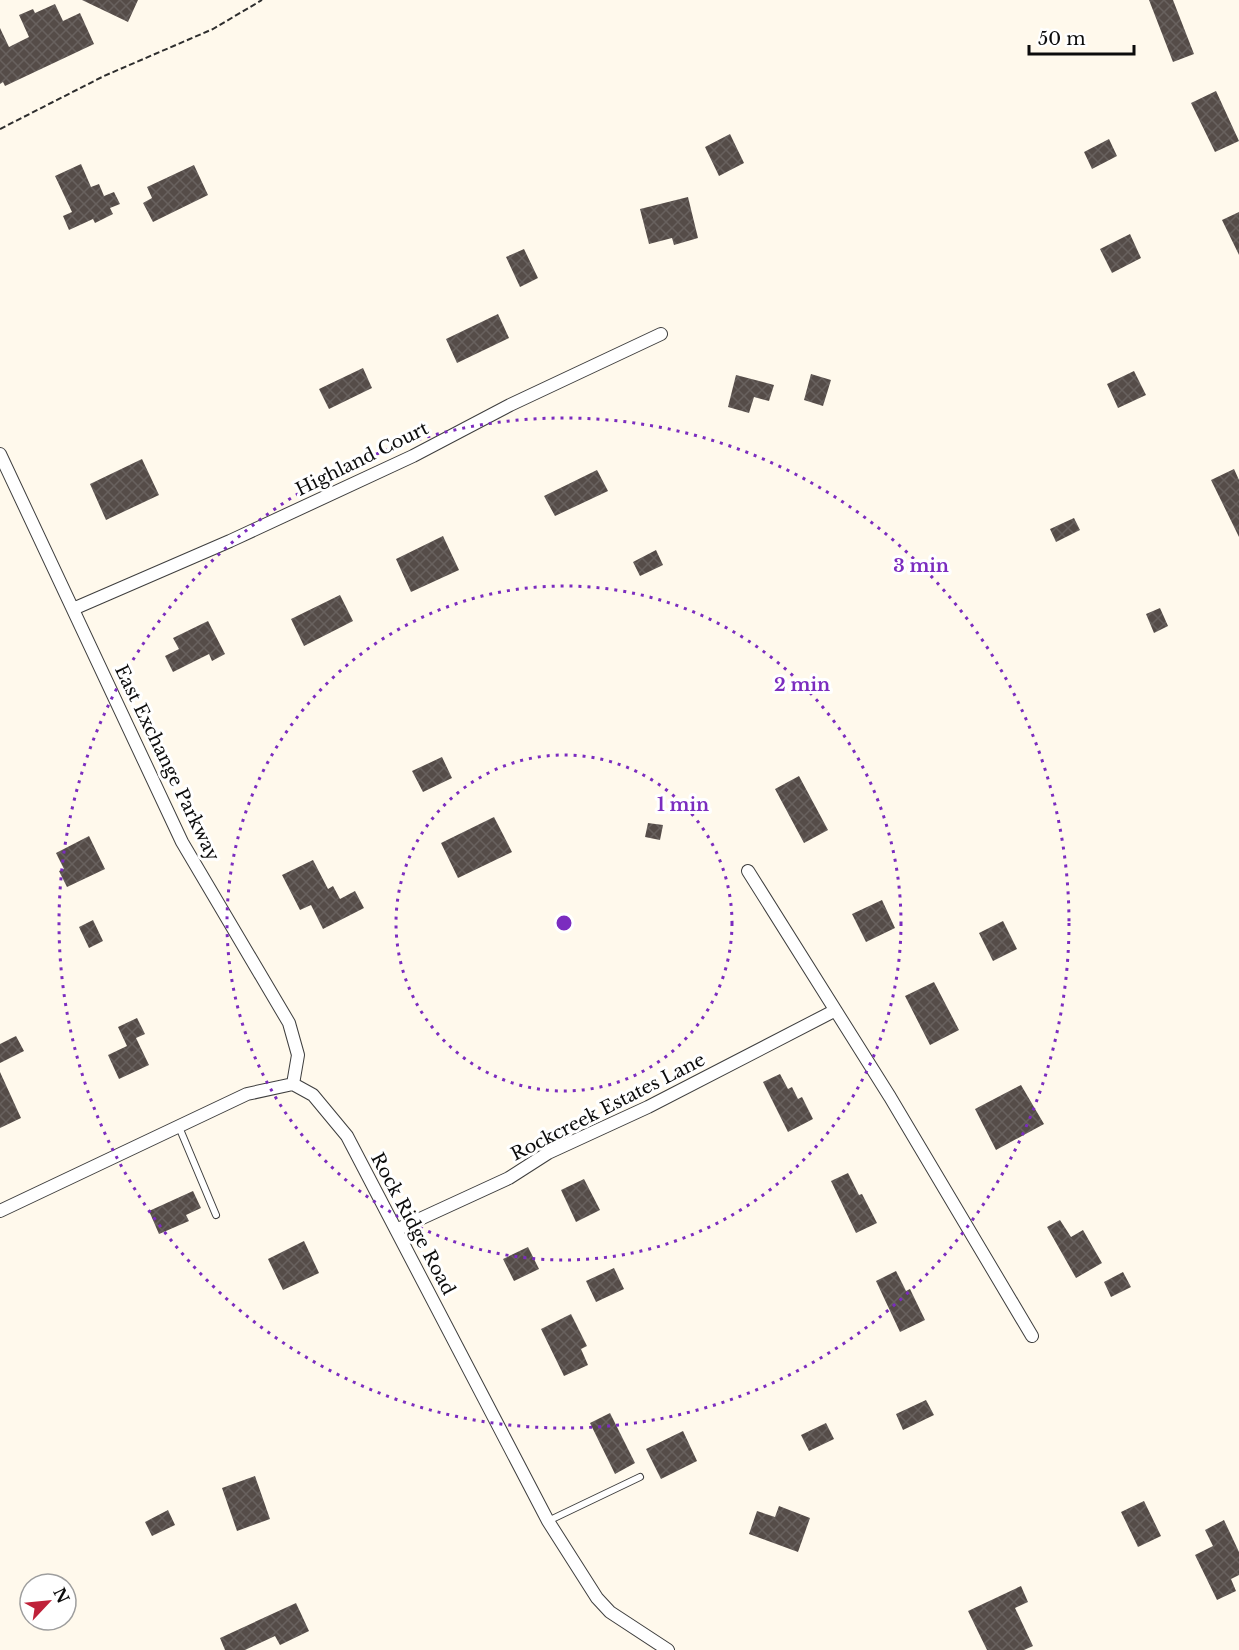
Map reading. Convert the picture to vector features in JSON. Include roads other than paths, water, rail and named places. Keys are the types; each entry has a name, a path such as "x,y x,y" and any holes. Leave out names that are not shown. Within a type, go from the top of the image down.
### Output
{"street":[{"name":"Highland Court","path":"73,609 230,541 413,456 510,405 661,334"},
{"name":"East Exchange Parkway","path":"0,454 182,842 289,1023 298,1055 293,1084"},
{"path":"748,871 890,1097 1032,1336"},
{"name":"Rockcreek Estates Lane","path":"396,1230 509,1178 548,1154 648,1107 834,1011"},
{"path":"0,1211 247,1094 293,1084"},
{"name":"Rock Ridge Road","path":"293,1084 313,1095 347,1137 548,1521 597,1598 610,1612 668,1650"}],"lane":[{"path":"179,1126 216,1215"},
{"path":"548,1521 640,1478"}]}
